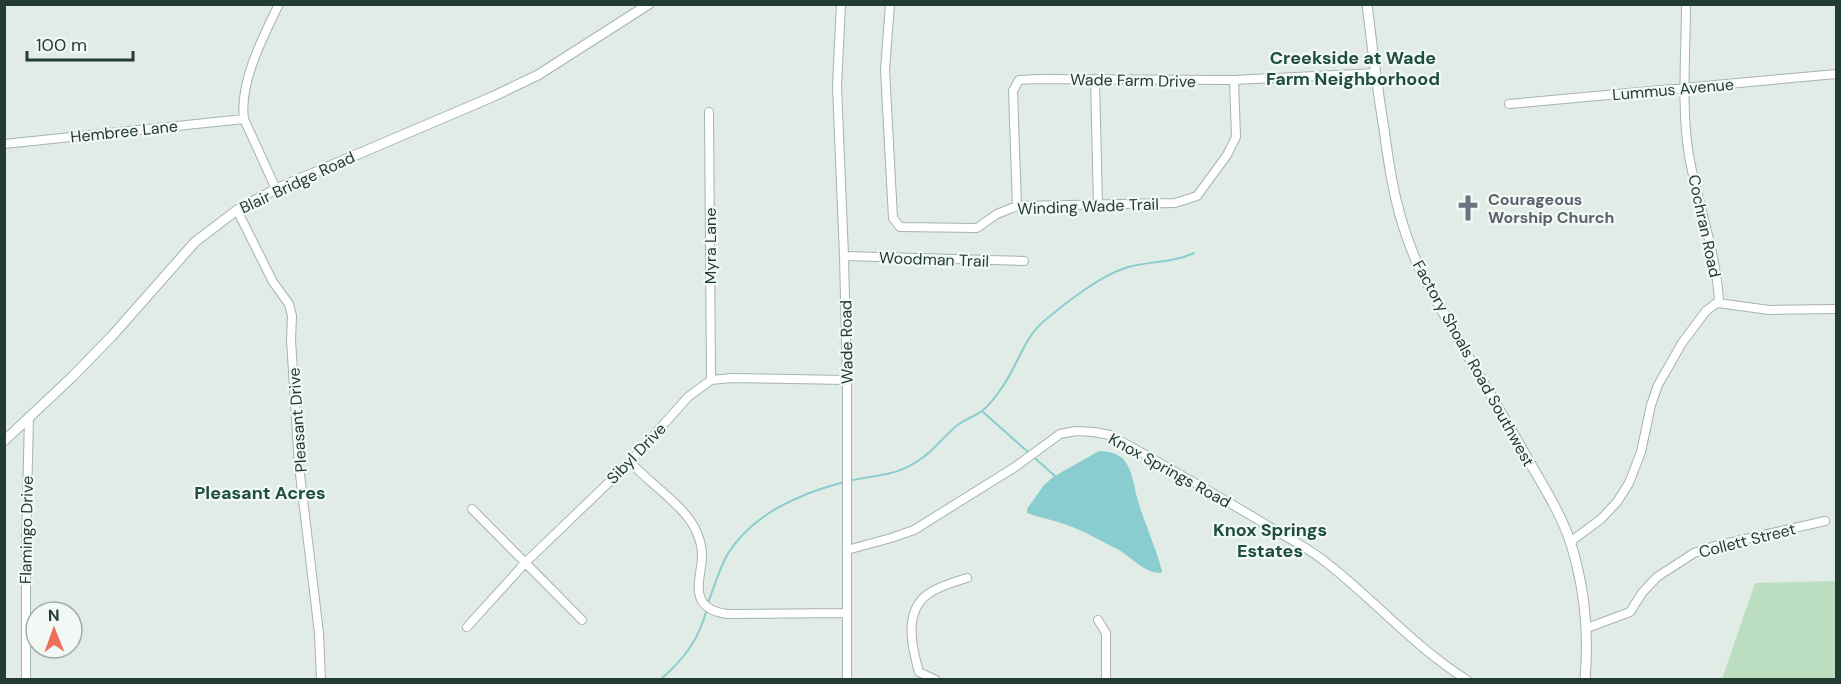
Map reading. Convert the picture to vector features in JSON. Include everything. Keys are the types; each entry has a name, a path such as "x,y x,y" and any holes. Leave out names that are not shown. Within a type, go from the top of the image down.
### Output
{"street":[{"path":"276,189 244,119 242,108 245,86 279,4"},
{"name":"Blair Bridge Road","path":"4,441 112,336 195,242 237,210 276,189 492,97 538,75 649,4"},
{"name":"Wade Road","path":"841,4 837,87 847,380 847,680"},
{"name":"Winding Wade Trail","path":"890,4 885,70 893,218 900,226 977,228 997,214 1017,206 1175,203 1197,196 1227,155 1236,137 1234,81"},
{"name":"Factory Shoals Road Southwest","path":"1367,4 1393,192 1400,221 1410,249 1436,301 1554,506 1570,542 1581,582 1587,628 1585,680"},
{"name":"Cochran Road","path":"1686,4 1685,88 1689,157 1713,251 1718,278 1718,303"},
{"name":"Wade Farm Drive","path":"1017,206 1013,91 1019,80 1234,81 1376,73"},
{"name":"Lummus Avenue","path":"1509,104 1836,74"},
{"path":"1095,80 1098,205"},
{"name":"Myra Lane","path":"709,112 711,380"},
{"name":"Hembree Lane","path":"4,144 244,119"},
{"name":"Pleasant Drive","path":"237,210 273,282 289,304 292,316 291,340 299,466 319,633 321,680"},
{"name":"Woodman Trail","path":"844,256 1024,261"},
{"path":"1570,542 1601,519 1617,502 1629,483 1641,452 1649,412 1658,385 1682,343 1706,311 1718,303 1769,310 1836,309"},
{"path":"711,380 732,378 847,380"},
{"name":"Sibyl Drive","path":"467,627 526,562 630,462 688,397 711,380"},
{"name":"Flamingo Drive","path":"26,680 25,608 29,417"},
{"name":"Knox Springs Road","path":"847,550 914,530 1016,467 1060,434 1085,432 1110,435 1227,501 1321,558 1360,590 1383,613 1467,680"},
{"path":"630,462 686,516 696,530 702,556 699,587 701,600 710,609 726,614 847,614"},
{"path":"472,509 582,620"},
{"name":"Collett Street","path":"1587,628 1630,612 1642,593 1657,577 1694,553 1715,546 1825,521"},
{"path":"936,680 919,672 912,641 914,614 922,599 928,594 967,578"},
{"path":"1098,620 1106,633 1106,680"}],"green space":[{"path":"1836,581 1836,679 1722,679 1755,583"}],"water":[{"path":"1099,451 1116,454 1127,465 1160,562 1161,573 1143,568 1117,549 1080,530 1027,513 1027,509 1044,485 1053,477"}],"waterway":[{"path":"849,481 904,469 932,450 959,424 982,411 1003,386 1037,328 1084,290 1128,267 1178,259 1194,253"},
{"path":"983,412 1055,476"},
{"path":"708,603 727,555 750,528 763,517 794,500 844,482"},
{"path":"660,680 690,648 707,609"}],"place":[{"name":"Courageous Worship Church","path":"1468,208"}],"district":[{"name":"Creekside at Wade Farm Neighborhood","path":"1353,68"},
{"name":"Pleasant Acres","path":"260,493"},
{"name":"Knox Springs Estates","path":"1270,540"}]}
